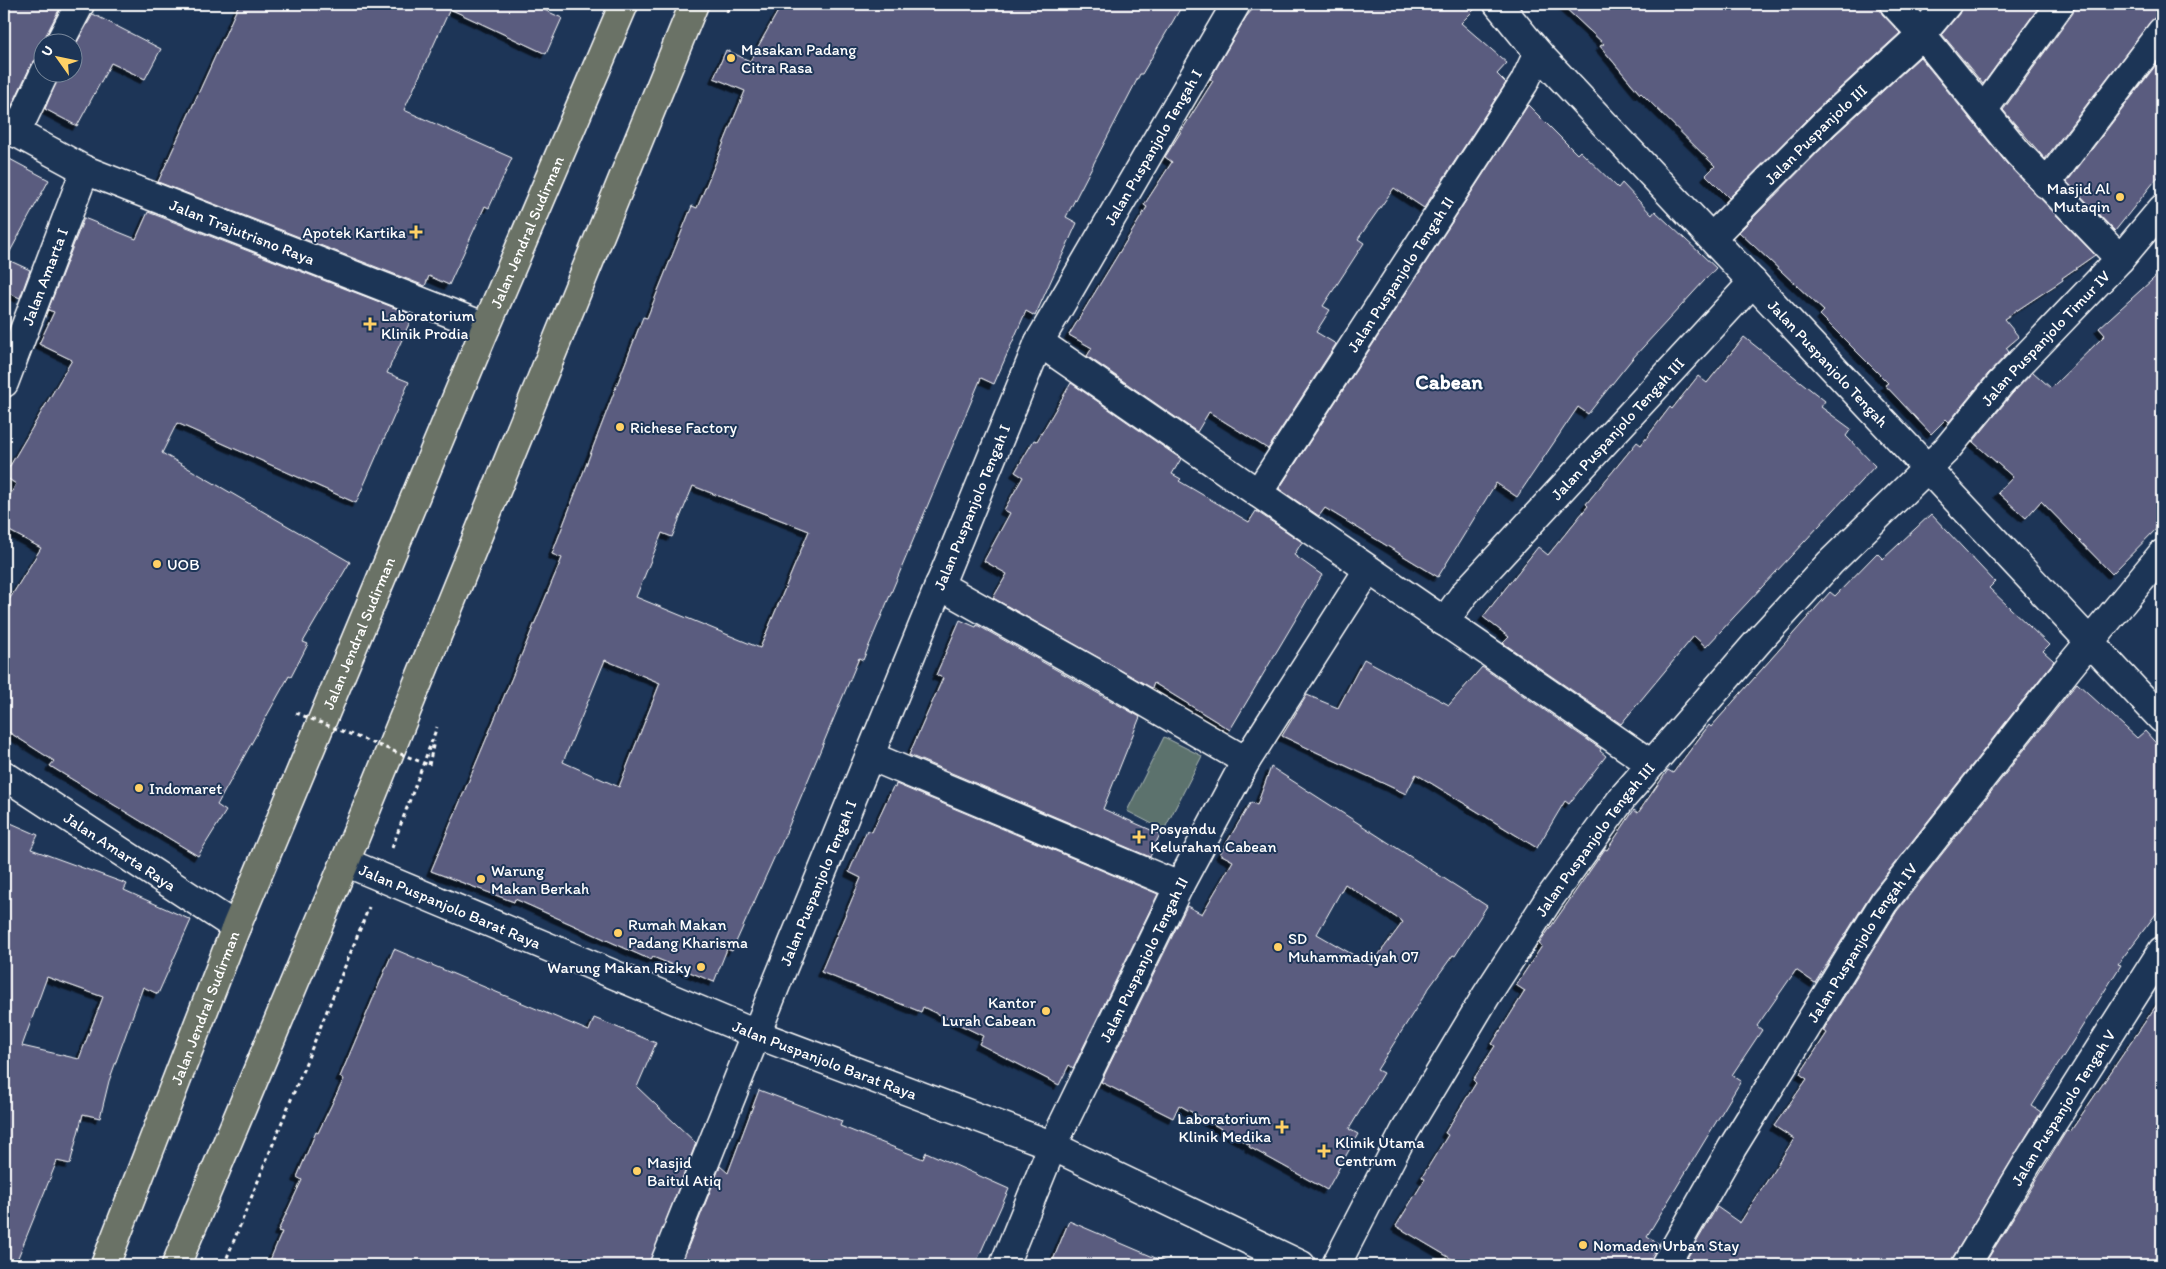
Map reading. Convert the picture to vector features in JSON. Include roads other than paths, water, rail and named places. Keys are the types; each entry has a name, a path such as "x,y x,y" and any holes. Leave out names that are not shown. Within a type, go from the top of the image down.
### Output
{"highway":[{"name":"Jalan Jendral Sudirman","path":"105,1265 236,927 486,327 624,4"},
{"path":"176,1265 344,862 694,4"}],"street":[{"path":"65,32 80,4"},
{"name":"Jalan Puspanjolo Tengah I","path":"664,1265 756,1034 1039,342 1236,4"},
{"name":"Jalan Puspanjolo Tengah","path":"1498,4 1538,53 2162,719"},
{"path":"1894,4 1922,34 2018,153 2120,259"},
{"name":"Jalan Puspanjolo III","path":"1712,238 1825,123 1922,34 1947,4"},
{"path":"1984,109 2060,4"},
{"path":"2046,184 2162,31"},
{"name":"Jalan Puspanjolo Tengah II","path":"1258,493 1524,83 1538,53"},
{"path":"10,129 40,82"},
{"name":"Jalan Trajutrisno Raya","path":"10,129 85,170 486,327"},
{"name":"Jalan Amarta I","path":"4,383 85,170"},
{"name":"Jalan Puspanjolo Timur IV","path":"1928,469 2000,384 2120,259 2162,209"},
{"name":"Jalan Puspanjolo Tengah III","path":"1444,622 1465,594 1753,282"},
{"path":"1039,342 1651,764"},
{"name":"Jalan Puspanjolo Tengah III","path":"1336,1265 1405,1131 1486,996 1549,899 1623,797 1762,637 1830,563 1928,469"},
{"name":"Jalan Puspanjolo Tengah IV","path":"1665,1265 1732,1148 1884,902 2162,554"},
{"name":"Jalan Puspanjolo Tengah II","path":"1004,1265 1052,1147 1179,886 1246,761 1368,570"},
{"path":"939,586 1106,678 1246,761"},
{"path":"870,756 1179,886"},
{"name":"Jalan Amarta Raya","path":"4,775 236,927"},
{"name":"Jalan Puspanjolo Barat Raya","path":"344,862 756,1034 1052,1147 1301,1265"},
{"name":"Jalan Puspanjolo Tengah V","path":"1966,1265 2031,1157 2162,951"}],"place":[{"name":"Masakan Padang Citra Rasa","path":"731,58"},
{"name":"Masjid Al Mutaqin","path":"2120,197"},
{"name":"Apotek Kartika","path":"416,232"},
{"name":"Laboratorium Klinik Prodia","path":"370,324"},
{"name":"Richese Factory","path":"620,427"},
{"name":"UOB","path":"157,564"},
{"name":"Indomaret","path":"139,788"},
{"name":"Posyandu Kelurahan Cabean","path":"1139,837"},
{"name":"Warung Makan Berkah","path":"481,879"},
{"name":"Rumah Makan Padang Kharisma","path":"618,933"},
{"name":"SD Muhammadiyah 07","path":"1278,947"},
{"name":"Warung Makan Rizky","path":"701,967"},
{"name":"Kantor Lurah Cabean","path":"1046,1011"},
{"name":"Laboratorium Klinik Medika","path":"1282,1127"},
{"name":"Klinik Utama Centrum","path":"1324,1151"},
{"name":"Masjid Baitul Atiq","path":"637,1171"},
{"name":"Nomaden Urban Stay","path":"1583,1245"}],"district":[{"name":"Cabean","path":"1449,381"}]}
